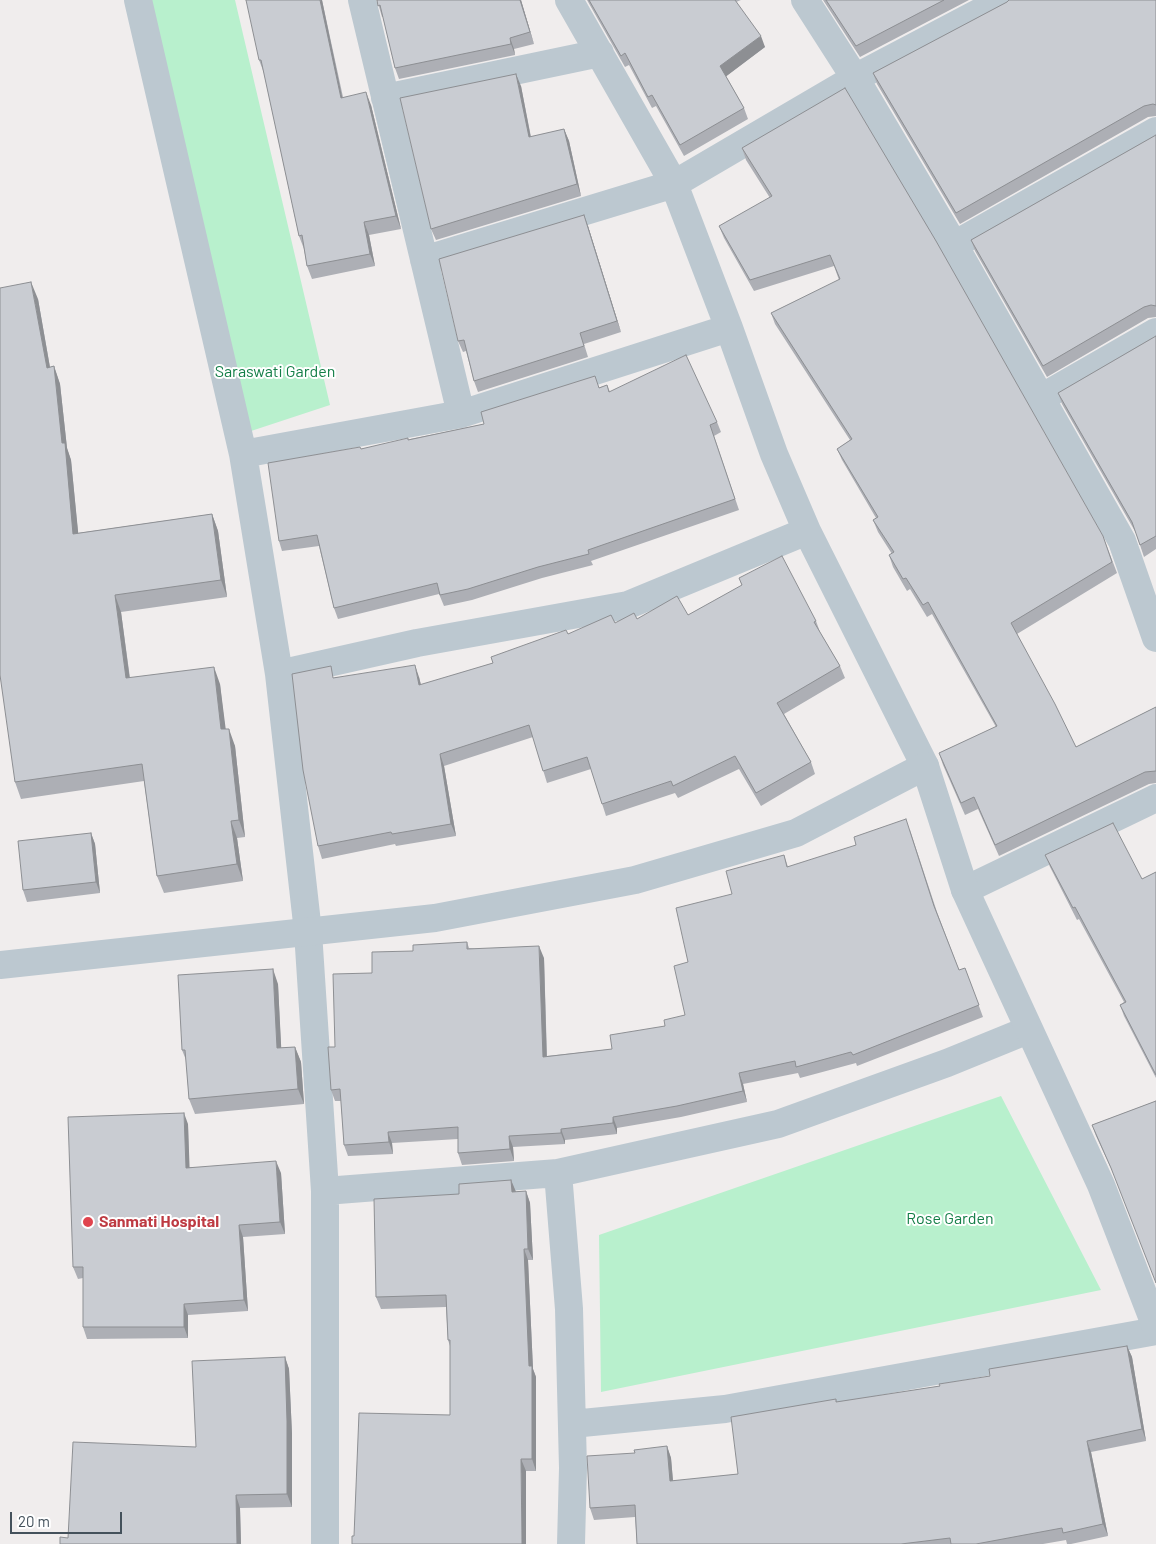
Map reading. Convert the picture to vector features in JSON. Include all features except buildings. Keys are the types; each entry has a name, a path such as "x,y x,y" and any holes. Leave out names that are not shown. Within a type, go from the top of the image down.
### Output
{"street":[{"path":"138,0 243,454 279,674 308,932 325,1190 325,1544"},
{"path":"362,0 461,414"},
{"path":"569,0 674,184 729,328 774,454 807,531 925,766 965,890 1028,1030 1101,1184 1156,1329 725,1408 572,1424"},
{"path":"805,0 855,78 954,245 1122,541 1156,638"},
{"path":"424,260 674,184 855,78 1004,0"},
{"path":"385,98 600,53"},
{"path":"954,245 1156,132"},
{"path":"243,454 461,414 729,328"},
{"path":"1041,398 1156,332"},
{"path":"279,674 417,643 628,605 807,531"},
{"path":"0,966 435,918 635,880 796,833 925,766"},
{"path":"965,890 1156,798"},
{"path":"325,1190 558,1173 778,1124 947,1063 1028,1030"},
{"path":"558,1173 569,1309 574,1468 571,1544"}],"green space":[{"name":"Saraswati Garden","path":"151,0 235,0 330,405 242,434"},
{"name":"Rose Garden","path":"1001,1096 1101,1290 601,1392 599,1235"}],"place":[{"name":"Sanmati Hospital","path":"88,1222"}]}
